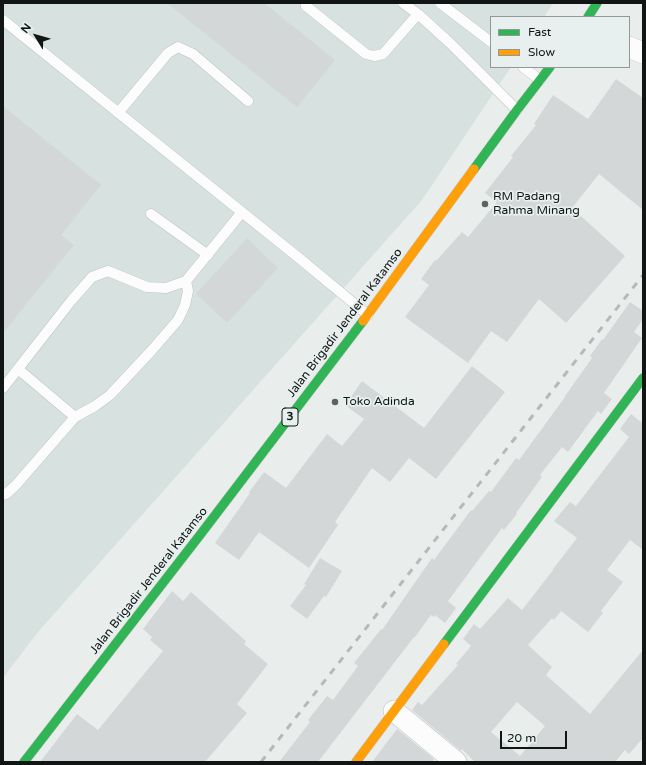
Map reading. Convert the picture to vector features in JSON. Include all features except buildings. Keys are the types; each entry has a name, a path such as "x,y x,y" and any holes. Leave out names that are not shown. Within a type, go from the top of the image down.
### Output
{"main road":[{"path":"589,16 597,3"},
{"name":"Jalan Brigadir Jenderal Katamso","path":"24,762 368,315 549,68"},
{"path":"356,762 643,378"}],"street":[{"path":"630,47 643,53"},
{"path":"394,711 456,762"}],"lane":[{"path":"308,3 306,6 366,54 374,56 383,54 418,14"},
{"path":"404,3 450,43 517,110"},
{"path":"440,3 490,41"},
{"path":"3,20 368,315"},
{"path":"118,113 168,53 178,47 193,54 248,102"},
{"path":"524,68 540,80"},
{"path":"3,388 71,301 92,277 108,271 148,287 166,288 186,282 242,212"},
{"path":"151,214 208,256"},
{"path":"3,494 6,494 15,486 75,417 95,406 110,395 178,320 185,305 188,292 186,282"},
{"path":"18,369 75,417"}],"shaded area":[{"path":"3,3 553,3 545,16 490,16 490,68 510,68 422,200 38,632 3,678"}],"railway":[{"path":"261,762 643,275"}],"traffic: fast":[{"path":"589,16 597,3"},
{"path":"474,169 549,68"},
{"path":"24,762 363,321"},
{"path":"444,644 643,378"}],"traffic: slow":[{"path":"363,321 474,169"},
{"path":"356,762 444,644"}],"place":[{"name":"RM Padang Rahma Minang","path":"485,204"},
{"name":"Toko Adinda","path":"335,402"}]}
